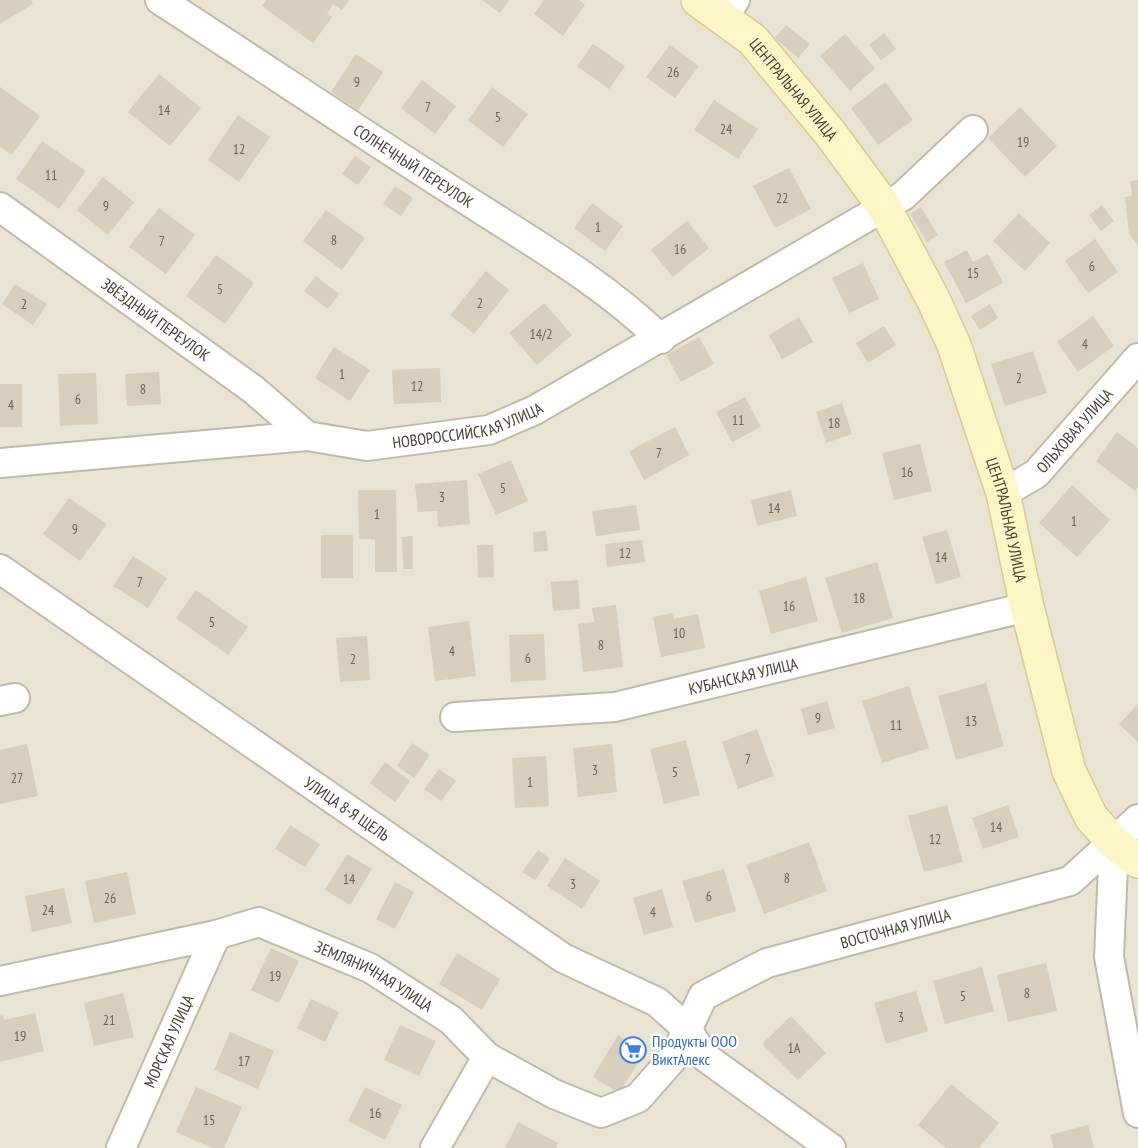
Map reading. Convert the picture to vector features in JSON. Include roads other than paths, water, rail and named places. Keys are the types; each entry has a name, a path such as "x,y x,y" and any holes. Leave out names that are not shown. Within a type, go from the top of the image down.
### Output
{"street":[{"name":"СОЛНЕЧНЫЙ ПЕРЕУЛОК","path":"160,0 466,200 545,247 632,311 661,339"},
{"name":"ЦЕНТРАЛЬНАЯ УЛИЦА","path":"718,6 753,40 830,133 883,205 933,299 954,345 1003,493 1027,607 1069,771 1091,818 1126,852"},
{"name":"НОВОРОССИЙСКАЯ УЛИЦА","path":"0,463 307,436 367,446 489,430 535,410 661,339 903,195 973,130"},
{"name":"ЗВЁЗДНЫЙ ПЕРЕУЛОК","path":"0,207 254,390 307,436"},
{"name":"ОЛЬХОВАЯ УЛИЦА","path":"1003,493 1035,474 1138,358"},
{"name":"УЛИЦА 8-Я ЩЕЛЬ","path":"6,573 563,958 657,1002 686,1029 705,1057 831,1148"},
{"name":"КУБАНСКАЯ УЛИЦА","path":"455,717 615,707 1027,607"},
{"name":"ВОСТОЧНАЯ УЛИЦА","path":"686,1029 703,996 767,963 1070,881 1126,852 1138,819"},
{"path":"1126,852 1110,957 1138,1113"},
{"name":"ЗЕМЛЯНИЧНАЯ УЛИЦА","path":"0,981 216,935 259,922 370,968 451,1020 487,1057 554,1094 601,1113 638,1098 675,1056 686,1029"},
{"name":"МОРСКАЯ УЛИЦА","path":"121,1148 216,935"},
{"path":"435,1148 487,1057"}],"place":[{"name":"Продукты ООО ВиктАлекс","path":"633,1050"}]}
